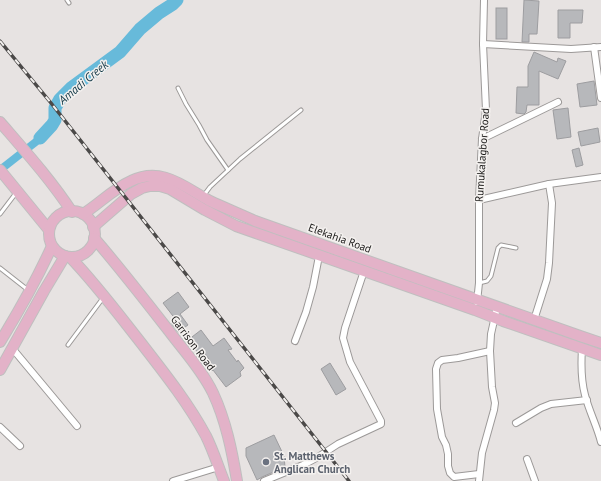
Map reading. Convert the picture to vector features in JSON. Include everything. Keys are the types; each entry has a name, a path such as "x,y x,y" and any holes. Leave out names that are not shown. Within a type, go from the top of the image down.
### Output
{"main road":[{"path":"0,122 63,197 72,212"},
{"path":"0,170 49,230"},
{"name":"Elekahia Road","path":"83,214 131,180 150,175 170,178 203,197 255,221 601,343"},
{"name":"Elekahia Road","path":"93,227 131,194 142,188 160,186 170,189 218,218 236,226 601,355"},
{"path":"65,212 83,214 93,227 93,244 86,252 76,257 68,257 60,254 52,246 50,241 49,230 52,222 65,212"},
{"name":"Garrison Road","path":"94,238 130,281 193,362 205,380 219,408 232,451 237,481"},
{"path":"0,342 30,291 52,246"},
{"path":"68,257 85,273 104,296 156,362 185,403 206,437 224,481"},
{"path":"0,370 44,291 68,257"}],"street":[{"name":"Rumukalagbor Road","path":"475,310 478,300 479,283 479,200 482,139 486,110 483,44 484,0"},
{"path":"483,44 571,49 598,47 601,98"},
{"path":"482,139 558,102"},
{"path":"479,200 549,184 601,177"},
{"path":"534,320 547,279 549,263 552,203 549,184"},
{"path":"295,341 306,312 319,256"},
{"path":"264,481 303,465 338,444 381,424 382,421 350,362 343,338 364,271"},
{"path":"490,351 442,360 438,363 436,369 437,409 442,437 448,454 448,466 450,473 454,476 479,478 482,453 495,403 492,386 490,334 497,307"},
{"path":"12,348 77,426"},
{"path":"582,349 582,380 585,395 601,442"},
{"path":"516,423 551,404 587,400"},
{"path":"0,427 20,446"},
{"path":"527,459 535,481"},
{"path":"173,481 219,467"}],"lane":[{"path":"178,88 207,140 228,170"},
{"path":"203,197 210,186 240,159 301,110"},
{"path":"0,214 17,191"},
{"path":"479,283 487,282 491,276 498,248 501,245 516,248"},
{"path":"0,268 30,291"},
{"path":"68,344 104,296"}],"water":[{"path":"51,125 53,127 42,142 0,175 0,165"}],"building":[{"path":"524,0 539,1 537,34 529,34 529,42 522,42"},
{"path":"496,8 507,8 507,39 496,39"},
{"path":"558,10 583,10 582,23 570,23 570,38 558,38"},
{"path":"534,52 557,62 558,58 566,61 558,79 539,71 539,105 527,105 526,112 524,114 516,113 517,87 528,87 528,66"},
{"path":"594,81 597,105 580,107 577,84"},
{"path":"568,108 571,137 557,139 553,110"},
{"path":"598,128 600,142 581,146 578,132"},
{"path":"579,148 583,165 576,167 572,150"},
{"path":"178,292 189,307 180,314 188,325 178,332 171,323 176,320 163,303"},
{"path":"201,330 213,346 224,338 232,349 228,350 237,362 238,360 244,368 240,372 241,376 226,387 208,365 211,362 203,351 199,354 188,340"},
{"path":"330,363 346,389 336,395 321,369"},
{"name":"St. Matthews Anglican Church","path":"274,435 284,456 285,467 257,480 246,456 246,448"}],"waterway":[{"name":"Amadi Creek","path":"40,138 55,120 55,108 60,99 71,88 120,52 140,29 177,0"}],"railway":[{"path":"0,41 51,103 349,481"}],"place":[{"name":"St. Matthews Anglican Church","path":"266,462"}]}
